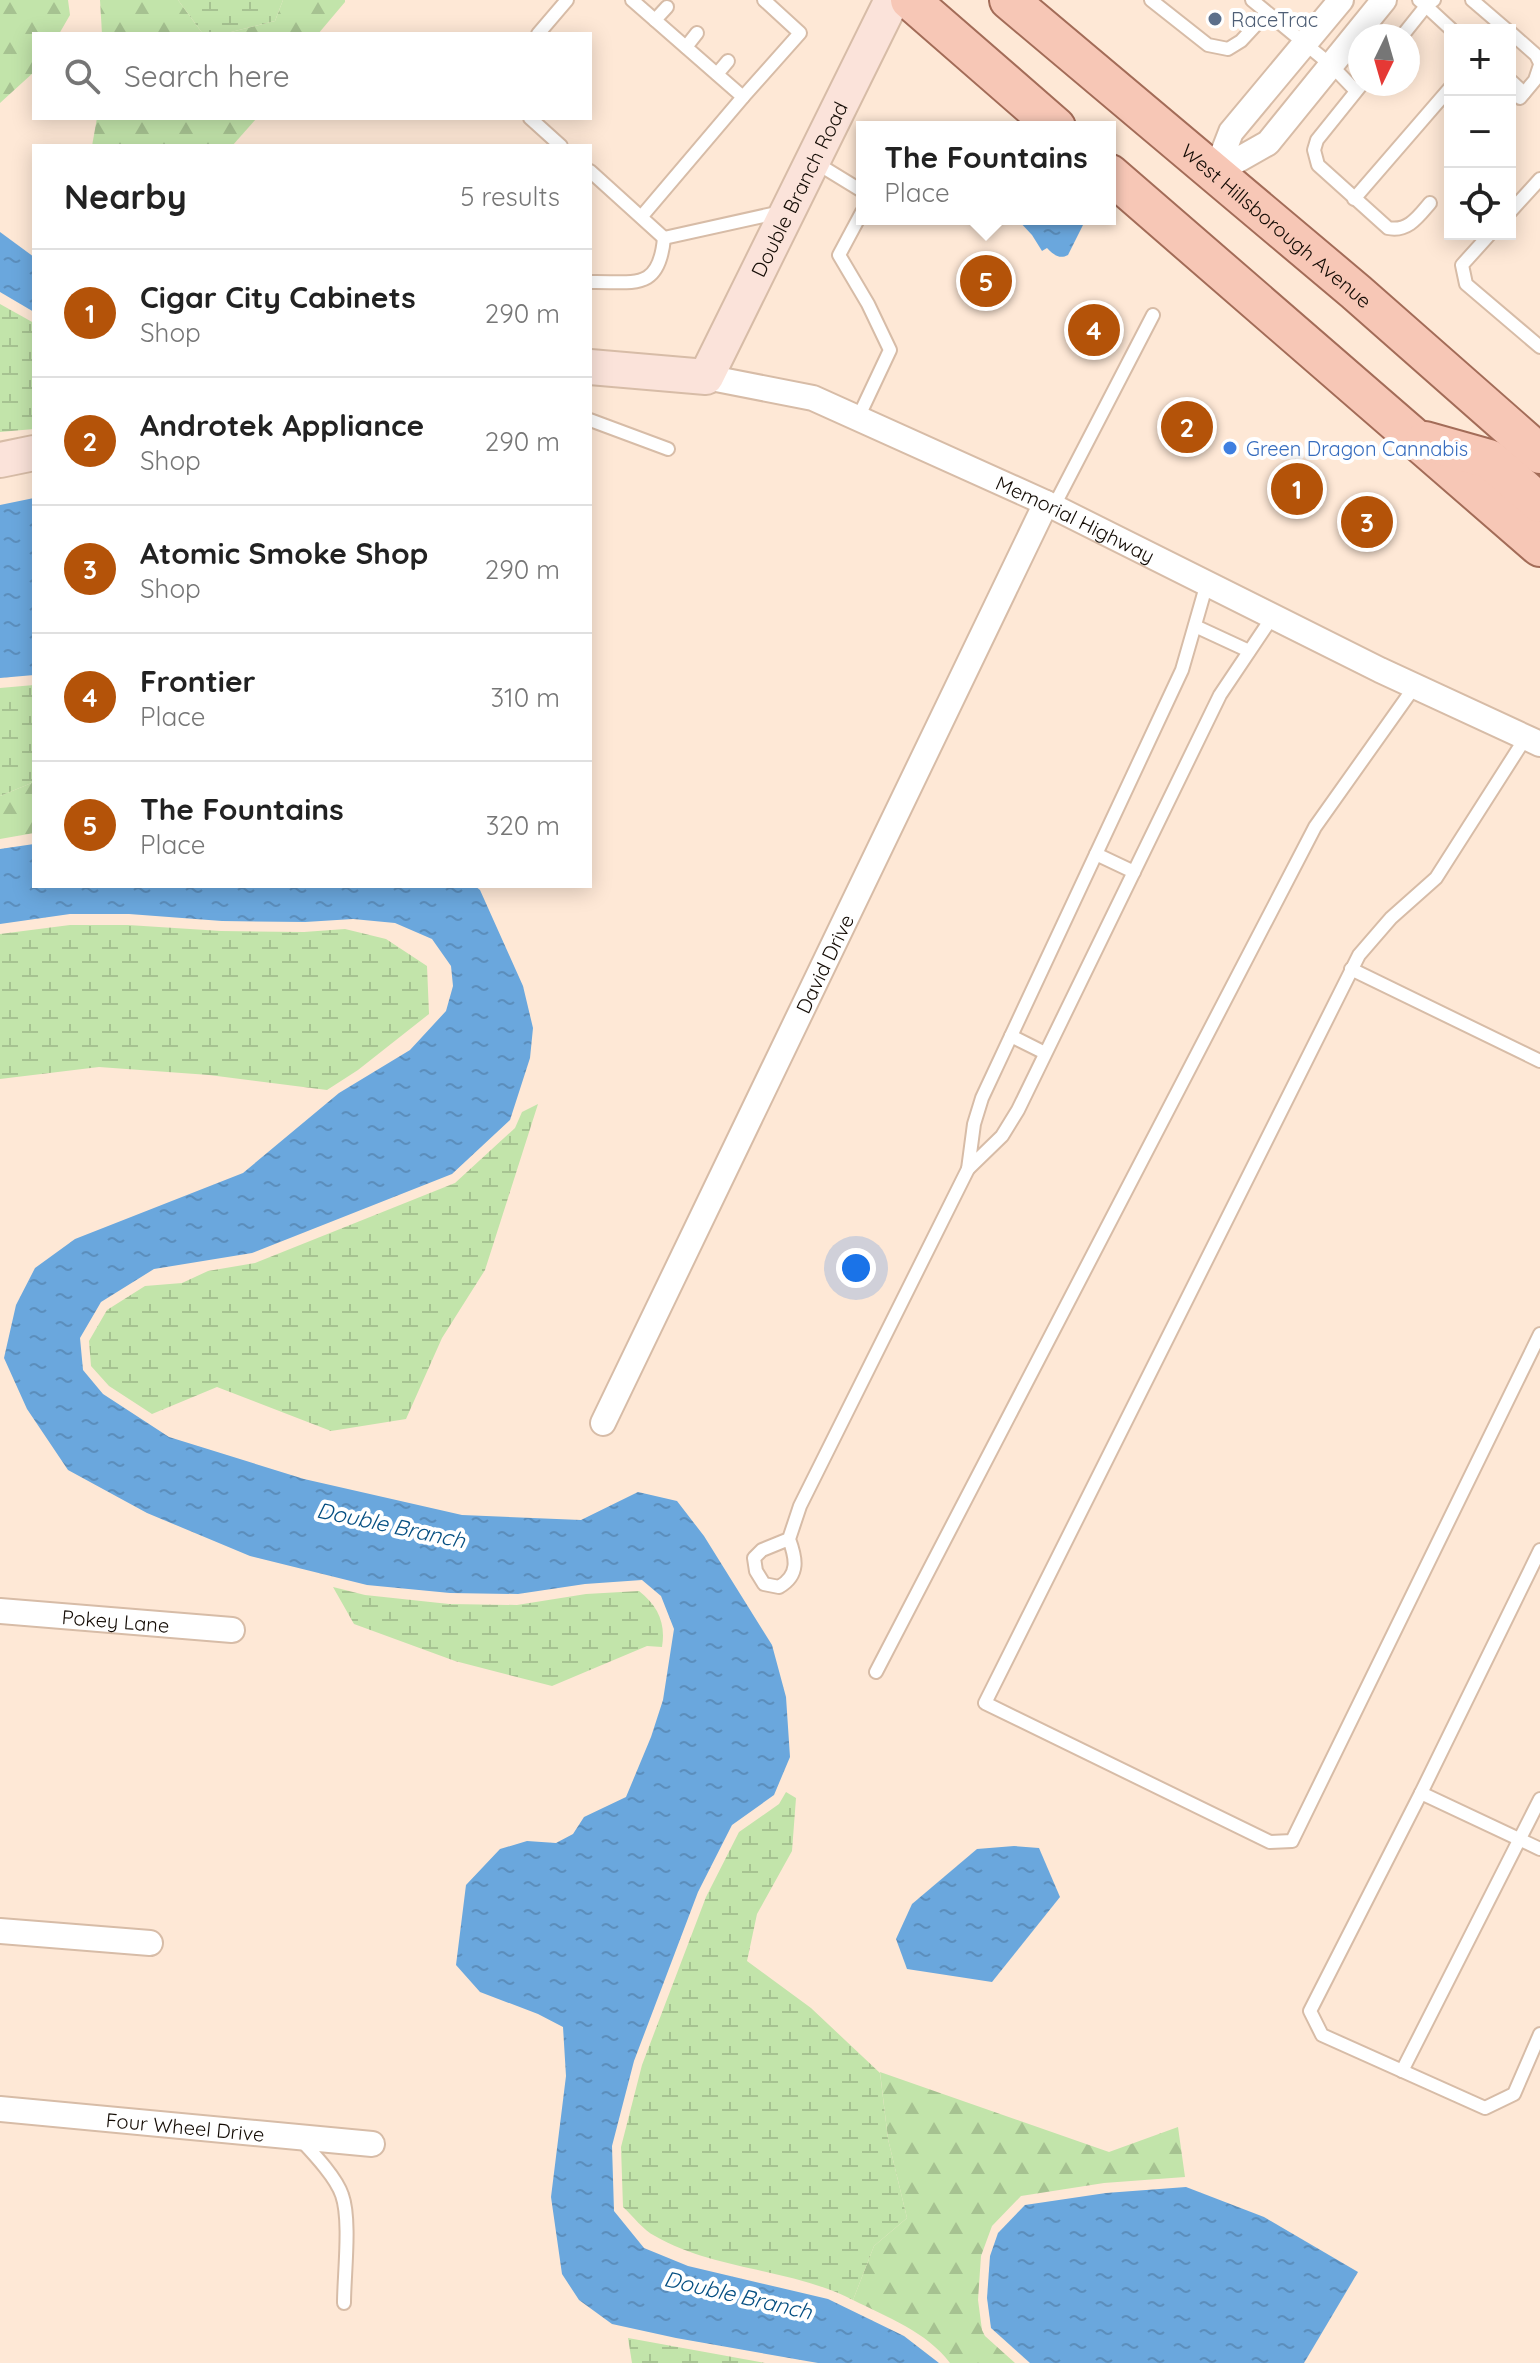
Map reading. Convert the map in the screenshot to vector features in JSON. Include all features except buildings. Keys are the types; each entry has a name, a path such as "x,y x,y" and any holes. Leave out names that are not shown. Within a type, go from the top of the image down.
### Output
{"main road":[{"path":"910,0 1049,121"},
{"name":"West Hillsborough Avenue","path":"1009,0 1443,367 1540,454"},
{"path":"1116,179 1540,547"},
{"path":"1418,439 1489,459 1540,503"}],"street":[{"name":"Double Branch Road","path":"706,377 892,0"},
{"path":"1215,173 1231,132 1341,0"},
{"path":"1215,173 1268,143 1384,0"},
{"name":"Memorial Highway","path":"592,367 706,377 813,398 1050,504 1415,686 1533,741"},
{"path":"0,460 32,453"},
{"name":"David Drive","path":"603,1423 1050,504"},
{"name":"Pokey Lane","path":"0,1611 232,1630"},
{"path":"0,1931 150,1943"},
{"name":"Four Wheel Drive","path":"0,2109 372,2144"}],"lane":[{"path":"540,32 567,0"},
{"path":"632,0 743,97"},
{"path":"642,216 800,33 764,0"},
{"path":"1151,0 1208,45 1228,49 1241,41 1267,13"},
{"path":"1252,0 1348,79"},
{"path":"1472,0 1501,24"},
{"path":"1410,24 1426,2 1446,24"},
{"path":"655,20 667,7"},
{"path":"765,20 774,10"},
{"path":"686,47 697,33"},
{"path":"1516,37 1536,55 1540,64 1535,80 1522,95 1516,88"},
{"path":"717,74 728,61"},
{"path":"1354,199 1444,95"},
{"path":"1352,96 1322,130 1314,150 1318,165 1388,228 1397,230 1407,227 1430,203"},
{"path":"532,120 559,144"},
{"path":"813,161 856,187"},
{"path":"592,173 664,238"},
{"path":"1516,205 1540,179"},
{"path":"664,238 787,211"},
{"path":"856,223 839,255 890,350 858,418"},
{"path":"592,282 644,281 653,275 661,261 664,238"},
{"path":"1485,240 1462,265 1466,284 1540,347"},
{"path":"1050,504 1153,315"},
{"path":"592,421 668,449"},
{"path":"789,1539 800,1506 968,1169 974,1124 982,1098 1182,670 1207,583"},
{"path":"968,1169 1002,1136 1018,1110 1220,695 1273,616"},
{"path":"1195,626 1249,651"},
{"path":"876,1672 1315,827 1415,686"},
{"path":"1533,741 1436,878 1391,918 1351,969 985,1703 1270,1842 1292,1841 1540,1334"},
{"path":"1096,854 1134,872"},
{"path":"1351,969 1540,1061"},
{"path":"1011,1036 1045,1053"},
{"path":"1540,1550 1535,1574 1310,2011 1322,2035 1485,2108 1514,2094 1540,2034"},
{"path":"1421,1793 1540,1849"},
{"path":"1402,2071 1540,1799"},
{"path":"298,2137 317,2158 342,2195 346,2223 344,2303"}],"green space":[{"path":"0,0 68,0 70,15 60,32 32,32 32,74 0,103"},
{"path":"100,0 178,0 202,32 102,32"},
{"path":"178,0 283,0 275,21 231,32 202,32"},
{"path":"283,0 345,0 320,32 231,32 275,21"},
{"path":"97,120 255,120 234,144 92,144"},
{"path":"0,304 32,322 32,429 0,432"},
{"path":"32,685 32,783 0,796 0,688"},
{"path":"32,783 32,833 0,839 0,796"},
{"path":"70,925 221,931 345,929 386,939 427,966 429,1014 358,1070 327,1090 209,1075 99,1067 0,1079 0,934"},
{"path":"538,1104 485,1270 442,1338 406,1419 331,1431 217,1387 152,1414 109,1386 91,1366 89,1341 107,1310 145,1286 182,1283 208,1271 255,1263 455,1183 515,1128 522,1112"},
{"path":"333,1587 365,1595 449,1604 517,1605 586,1594 639,1591 659,1616 663,1630 662,1647 647,1646 552,1686 455,1661 354,1624"},
{"path":"786,1792 796,1798 792,1851 757,1914 747,1961 811,2008 880,2073 888,2139 907,2218 874,2246 853,2300 804,2281 728,2263 678,2247 642,2227 623,2207 621,2147 642,2065 706,1897 739,1832 779,1804"},
{"path":"880,2072 1109,2152 1178,2127 1185,2177 1104,2183 1021,2196 992,2226 981,2256 978,2300 985,2336 1015,2363 950,2363 918,2334 853,2300 874,2246 907,2218 888,2139"},
{"path":"628,2338 765,2363 632,2363"}],"water":[{"path":"1023,225 1083,225 1068,255 1062,257 1047,248 1042,251"},
{"path":"0,232 32,256 32,311 0,292"},
{"path":"32,498 32,675 0,678 0,505"},
{"name":"Double Branch","path":"32,844 32,888 480,890 523,986 533,1028 530,1058 510,1120 452,1174 252,1253 154,1269 101,1302 80,1338 83,1370 103,1394 169,1437 304,1479 462,1515 581,1520 638,1492 677,1501 704,1536 772,1645 786,1697 790,1757 774,1795 732,1825 698,1892 634,2061 612,2146 614,2211 644,2248 688,2266 828,2299 904,2336 939,2363 818,2363 612,2324 579,2300 562,2274 551,2197 566,2076 563,2027 480,1992 456,1965 466,1885 500,1849 527,1841 556,1843 573,1834 584,1817 626,1797 663,1700 674,1629 661,1596 642,1580 585,1584 518,1594 450,1593 367,1585 250,1556 147,1513 68,1470 27,1409 4,1358 16,1305 35,1268 75,1239 243,1173 339,1093 410,1050 446,1011 453,986 451,966 432,939 395,923 353,919 222,921 129,914 70,914 0,924 0,849"},
{"path":"1014,1846 1039,1848 1060,1897 992,1982 907,1969 896,1939 912,1904 977,1849"},
{"path":"1186,2187 1264,2217 1358,2272 1304,2363 1030,2363 991,2328 987,2298 990,2256 998,2233 1025,2205 1106,2193"}],"place":[{"name":"RaceTrac","path":"1215,19"},
{"name":"The Fountains","path":"986,281"},
{"name":"Frontier","path":"1094,330"},
{"name":"Androtek Appliance","path":"1187,427"},
{"name":"Green Dragon Cannabis","path":"1230,448"},
{"name":"Cigar City Cabinets","path":"1297,489"},
{"name":"Atomic Smoke Shop","path":"1367,522"}]}
